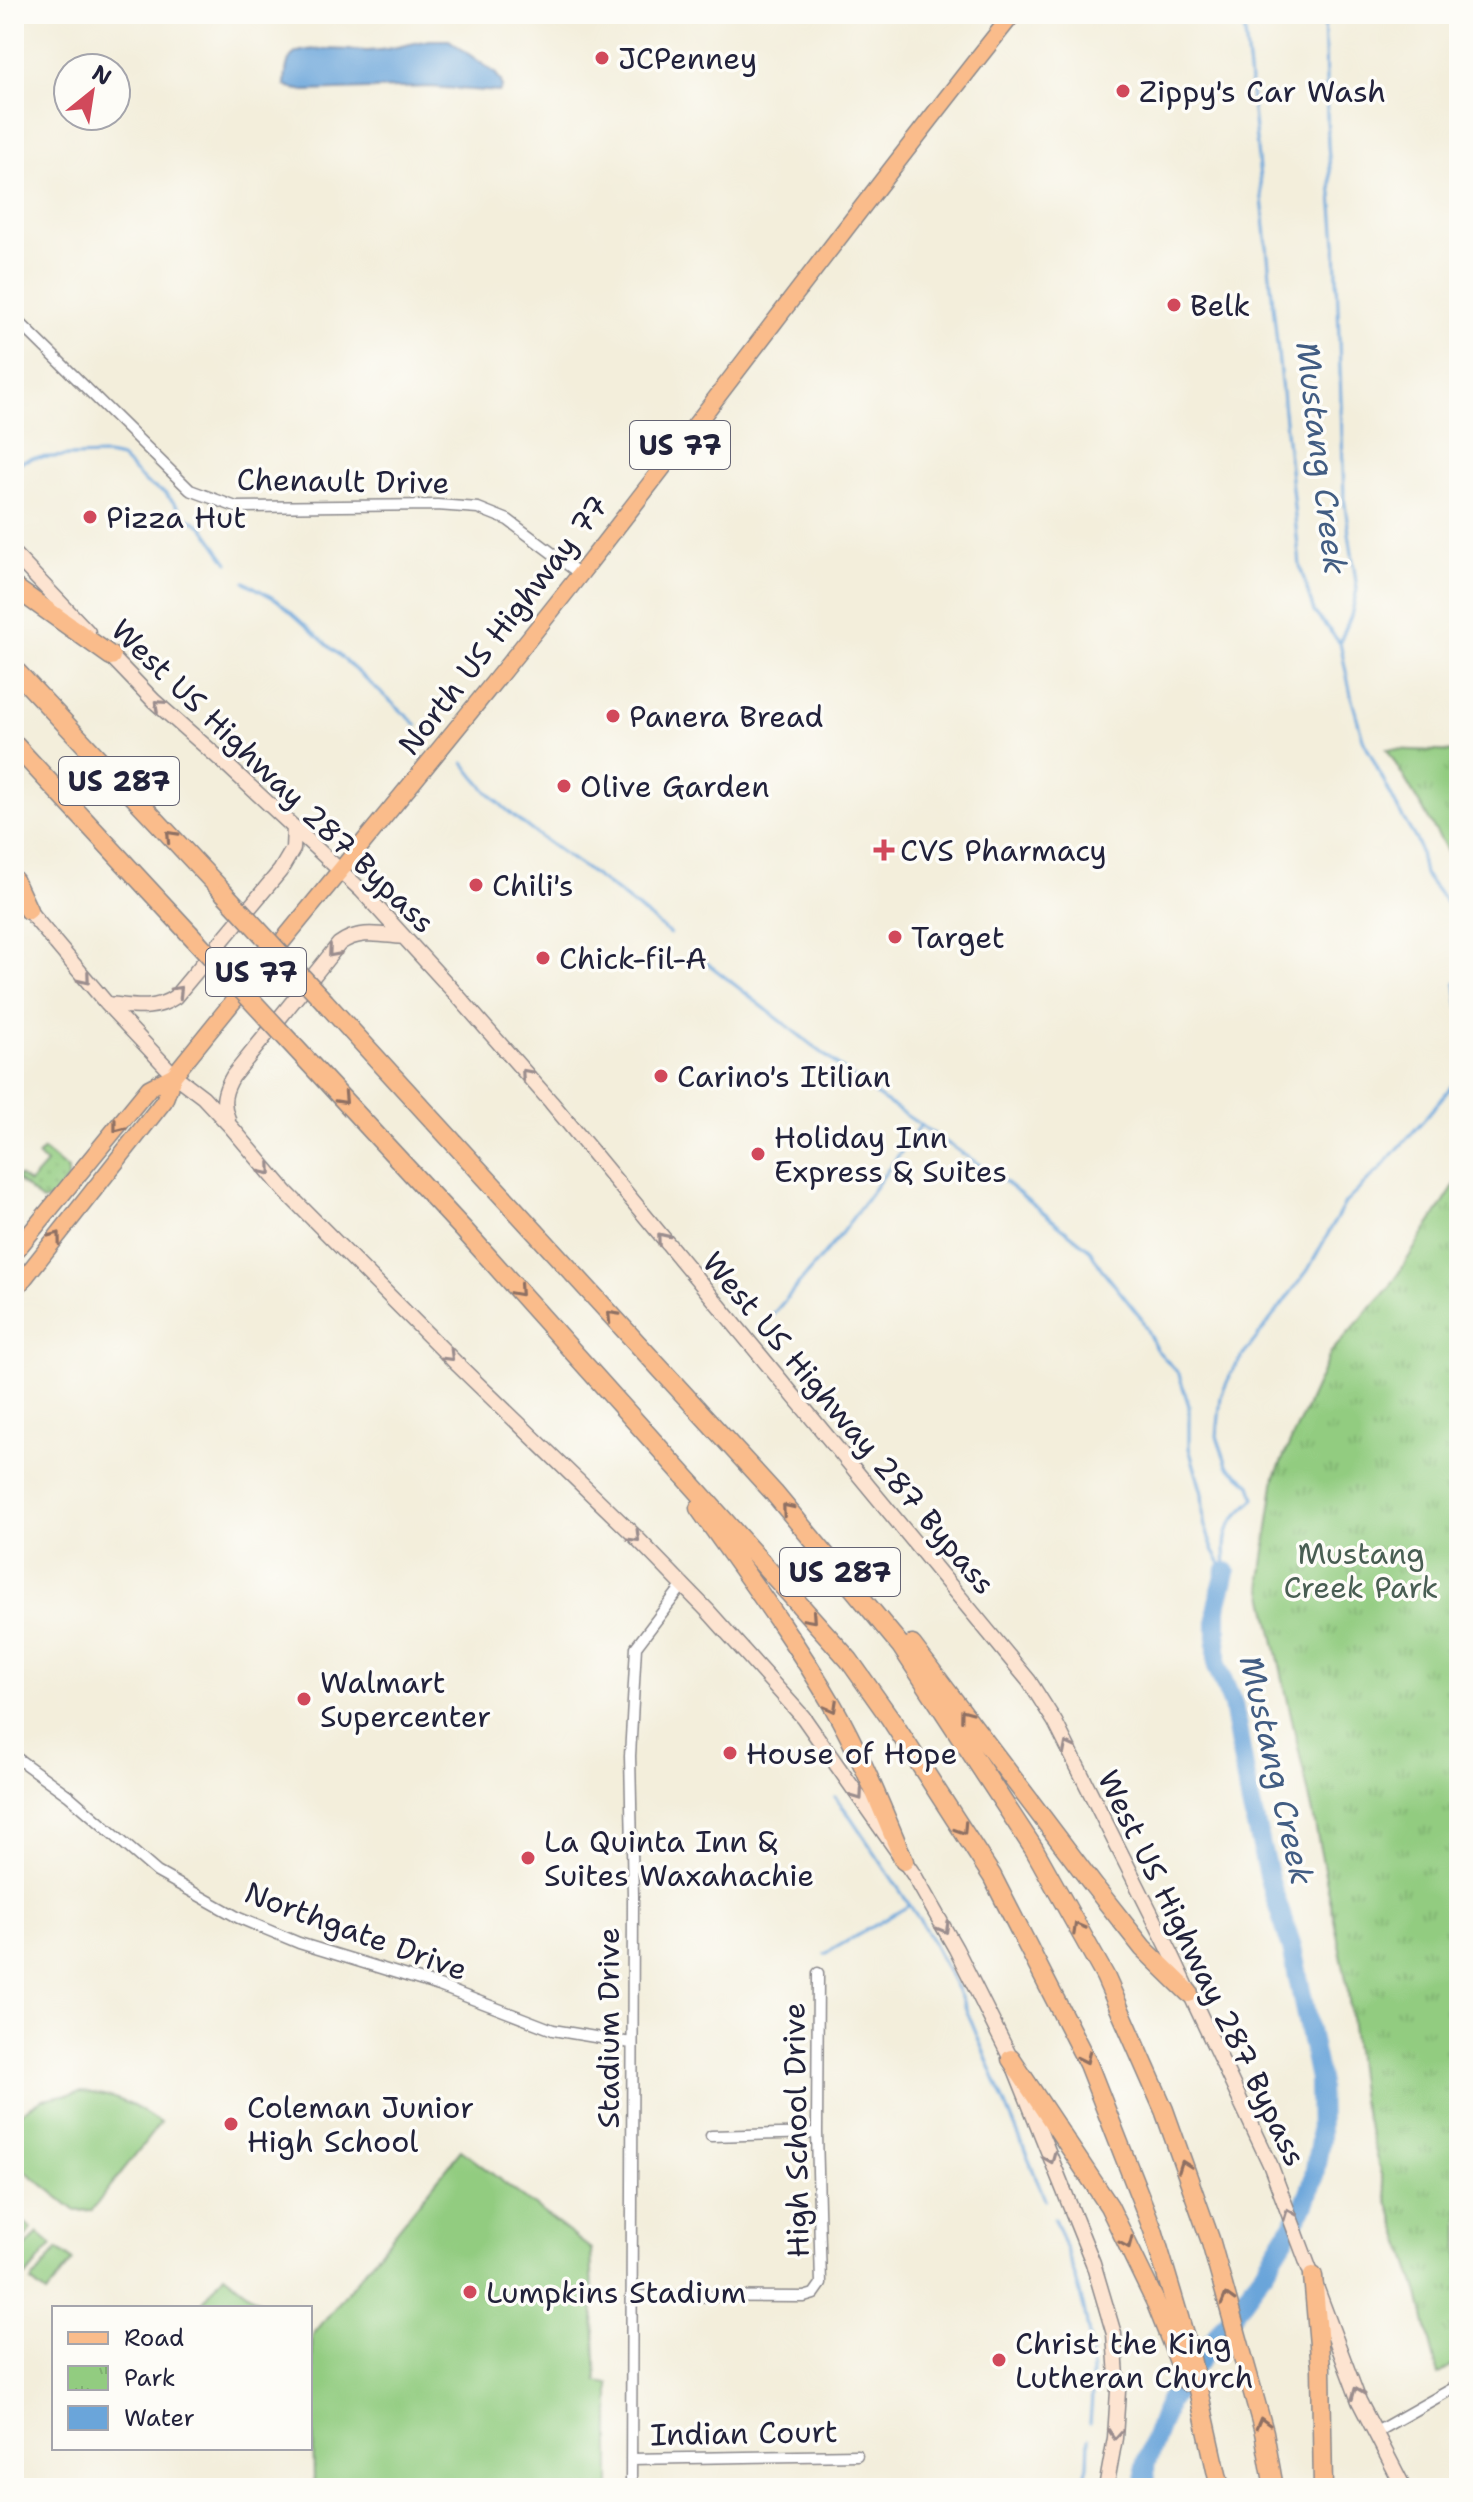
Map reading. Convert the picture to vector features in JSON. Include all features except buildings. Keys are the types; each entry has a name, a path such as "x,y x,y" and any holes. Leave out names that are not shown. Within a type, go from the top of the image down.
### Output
{"highway":[{"path":"14,587 111,656"},
{"name":"US 287","path":"14,669 325,1002 774,1493 901,1646 1034,1849 1105,1976 1164,2110 1210,2239 1264,2432 1274,2488"},
{"name":"US 287","path":"14,744 464,1230 849,1660 890,1718 992,1876 1088,2064 1153,2230 1175,2299 1220,2488"},
{"path":"14,880 28,910"},
{"path":"665,1456 786,1632 834,1708 904,1861"},
{"path":"882,1624 902,1636 929,1665 1143,1948 1189,1993"},
{"path":"1011,2059 1109,2206 1161,2316 1206,2429"},
{"path":"1310,2270 1321,2368 1323,2488"}],"main road":[{"name":"North US Highway 77","path":"14,1291 164,1101 174,1075 580,574 881,180 1013,14"},
{"name":"West US Highway 287 Bypass","path":"14,554 154,701 362,891 404,937 551,1102 1029,1681 1068,1747 1171,1953 1270,2164 1359,2401 1404,2488"},
{"path":"107,1004 152,1008 175,997 280,871 293,849 294,827"},
{"path":"14,893 107,1004 174,1075 203,1097 286,1192 683,1585 803,1717 904,1861 956,1949 1011,2059 1093,2263 1114,2334 1118,2391 1115,2438 1106,2488"},
{"path":"232,1128 223,1105 227,1086 339,944 347,938 365,933 404,937"},
{"name":"North US Highway 77","path":"14,1253 149,1088 174,1075"}],"street":[{"name":"Chenault Drive","path":"14,317 190,490 236,507 437,505 478,508 514,524 580,574"},
{"name":"Stadium Drive","path":"631,2488 633,1888 630,1756 636,1647 683,1585"},
{"name":"Northgate Drive","path":"14,1756 69,1796 157,1872 239,1918 299,1943 439,1986 553,2030 631,2043"},
{"name":"High School Drive","path":"631,2296 804,2297 814,2294 822,2280 817,2133 818,1973"},
{"path":"711,2136 817,2133"},
{"path":"1376,2432 1459,2385"},
{"name":"Indian Court","path":"631,2459 857,2455"}],"green space":[{"path":"1387,749 1459,752 1459,879 1445,847"},
{"path":"43,1150 68,1170 68,1179 53,1198 42,1201 16,1179 19,1176 29,1183 46,1164 38,1156"},
{"name":"Mustang Creek Park","path":"1459,1179 1459,2362 1438,2375 1419,2294 1388,2201 1361,2100 1347,1984 1261,1580 1275,1476 1331,1352 1389,1288"},
{"path":"79,2092 122,2101 160,2123 92,2210 76,2211 14,2162 14,2117 43,2099"},
{"name":"Lumpkins Stadium","path":"461,2150 591,2249 597,2382 610,2384 610,2488 314,2488 312,2336"},
{"path":"18,2217 32,2229 14,2252 14,2222"},
{"path":"38,2233 52,2245 26,2277 14,2268 14,2261"},
{"path":"58,2249 73,2261 46,2294 31,2282"},
{"path":"224,2275 264,2306 200,2306"}],"water":[{"path":"430,40 449,40 495,73 502,88 499,92 430,87 305,91 285,85 289,61 299,52 317,49 376,51"}],"waterway":[{"name":"Mustang Creek","path":"1243,14 1300,566 1314,612 1340,643 1363,739 1418,843 1424,874 1459,919"},
{"path":"1324,14 1328,145 1336,243 1344,498 1357,589 1351,616 1340,642"},
{"path":"14,464 32,458 107,455 121,458 147,484 165,493 187,517 203,527 228,563"},
{"path":"245,582 277,600 417,725"},
{"path":"464,763 513,816 670,934"},
{"path":"693,952 873,1093 1005,1182 1090,1250 1141,1318 1156,1349 1179,1374 1189,1406 1189,1448 1202,1493 1204,1523 1214,1552 1226,1572"},
{"name":"Mustang Creek","path":"1459,982 1456,983 1459,1007"},
{"name":"Mustang Creek","path":"1226,1568 1226,1535 1233,1521 1255,1498 1251,1485 1227,1465 1217,1436 1221,1396 1233,1369 1308,1270 1345,1203 1428,1115 1454,1083 1459,1071"},
{"path":"759,1331 840,1235 920,1126"},
{"name":"Mustang Creek","path":"1146,2488 1145,2465 1168,2402 1260,2277 1304,2206 1313,2182 1320,2140 1319,2079 1292,1948 1269,1879 1249,1797 1233,1705 1217,1666 1217,1606 1226,1572"},
{"path":"835,1797 923,1925 961,1997 1045,2199"},
{"path":"825,1954 910,1905"},
{"path":"1054,2219 1073,2269 1086,2318 1092,2368 1090,2423"},
{"path":"1082,2488 1088,2466 1089,2438"}],"place":[{"name":"JCPenney","path":"602,58"},
{"name":"Zippy's Car Wash","path":"1123,91"},
{"name":"Belk","path":"1174,305"},
{"name":"Pizza Hut","path":"90,517"},
{"name":"Panera Bread","path":"613,716"},
{"name":"Olive Garden","path":"564,786"},
{"name":"CVS Pharmacy","path":"884,850"},
{"name":"Chili's","path":"476,885"},
{"name":"Target","path":"895,937"},
{"name":"Chick-fil-A","path":"543,958"},
{"name":"Carino's Itilian","path":"661,1076"},
{"name":"Holiday Inn Express & Suites","path":"758,1154"},
{"name":"Walmart Supercenter","path":"304,1699"},
{"name":"House of Hope","path":"730,1753"},
{"name":"La Quinta Inn & Suites Waxahachie","path":"528,1858"},
{"name":"Coleman Junior High School","path":"231,2124"},
{"name":"Lumpkins Stadium","path":"470,2292"},
{"name":"Christ the King Lutheran Church","path":"999,2360"}]}
